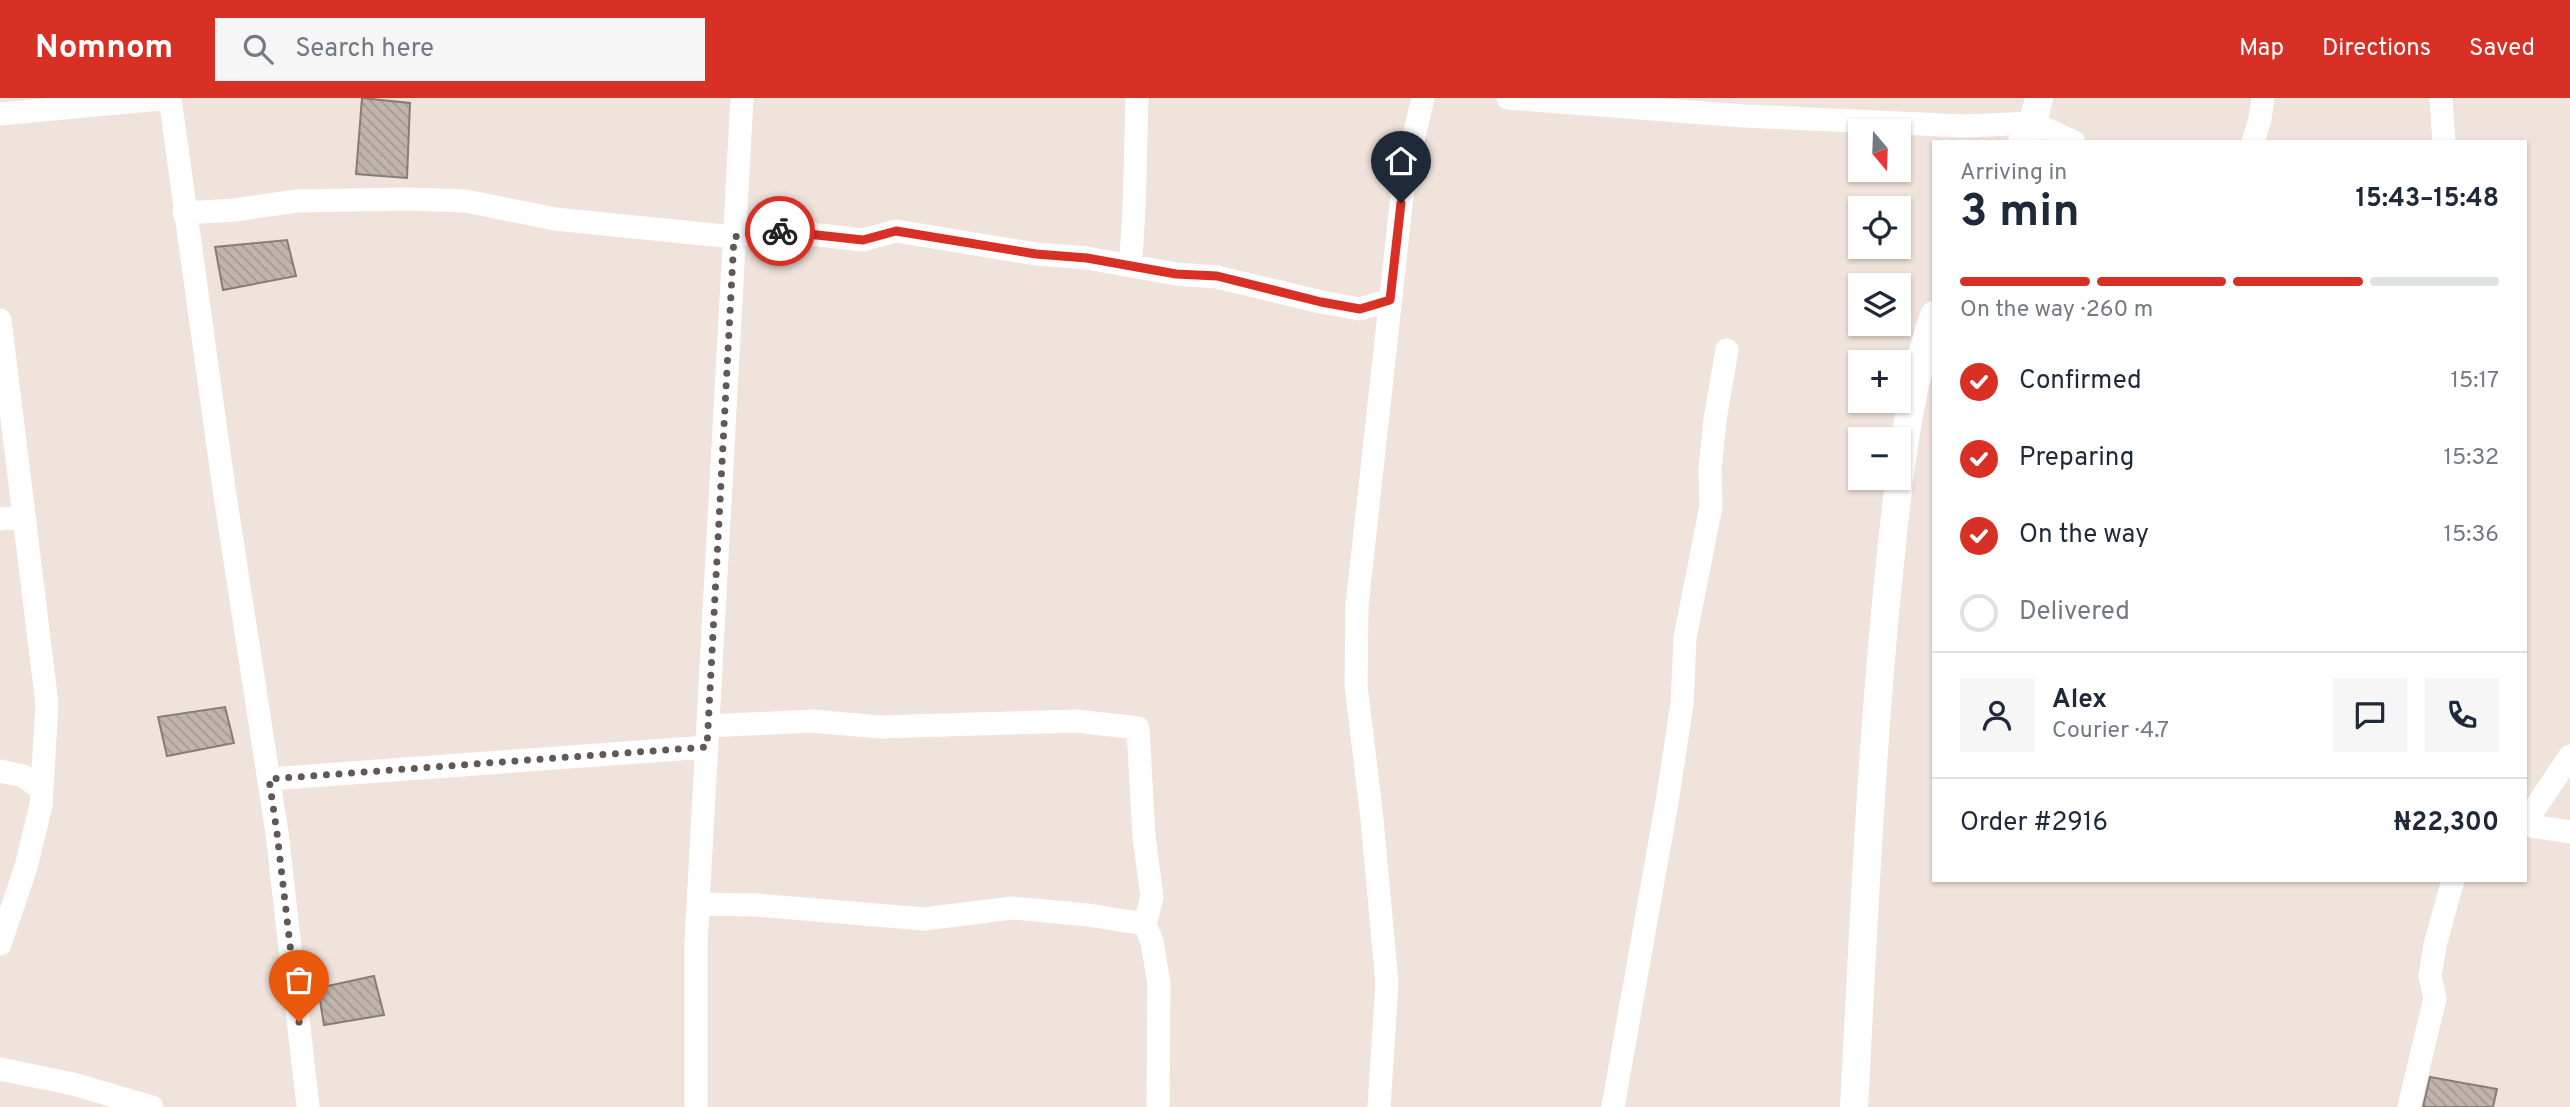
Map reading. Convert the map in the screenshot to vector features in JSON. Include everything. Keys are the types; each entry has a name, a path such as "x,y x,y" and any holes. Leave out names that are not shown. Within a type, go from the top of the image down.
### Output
{"street":[{"path":"0,114 170,98 184,213 277,833 302,1106"},
{"path":"696,1107 698,904 742,98"},
{"path":"1130,265 1137,192 1137,98"},
{"path":"1380,1107 1387,983 1373,819 1356,685 1357,605 1404,178 1423,98"},
{"path":"1508,98 1757,117 1964,126 2031,121 2070,140"},
{"path":"2254,140 2263,98"},
{"path":"2441,98 2444,140"},
{"path":"184,213 233,210 297,201 408,198 466,201 555,219 734,237 766,229 863,240 896,231 1176,274 1217,276 1360,309 1390,300"},
{"path":"0,320 47,704 41,806 26,867 0,944"},
{"path":"1854,1107 1875,717 1896,505 1919,361 1932,321"},
{"path":"1613,1107 1682,704 1685,638 1711,506 1710,470 1715,419 1727,350"},
{"path":"0,519 24,517"},
{"path":"269,779 708,736 813,721 880,727 1076,721 1138,728 1144,837 1152,897 1145,923 1152,942 1159,984 1158,1107"},
{"path":"2527,821 2570,756"},
{"path":"0,771 23,776 42,789"},
{"path":"2527,824 2570,832"},
{"path":"2409,1107 2435,998 2430,976 2435,945 2452,882"},
{"path":"698,904 757,905 924,919 1013,908 1145,923"},
{"path":"0,1069 73,1084 152,1107"}],"building":[{"path":"362,98 410,103 407,178 356,174"},
{"path":"287,240 296,276 223,290 215,247"},
{"path":"225,707 234,743 167,756 158,717"},
{"path":"374,976 384,1015 324,1025 318,988"},
{"path":"2430,1077 2497,1089 2493,1107 2423,1107"}],"way so far":[{"path":"299,1022 269,779 707,747 734,237 766,229 780,231"}],"route":[{"path":"780,231 863,240 896,231 1036,254 1087,258 1176,274 1217,276 1281,293 1360,309 1390,300 1401,203"}]}
